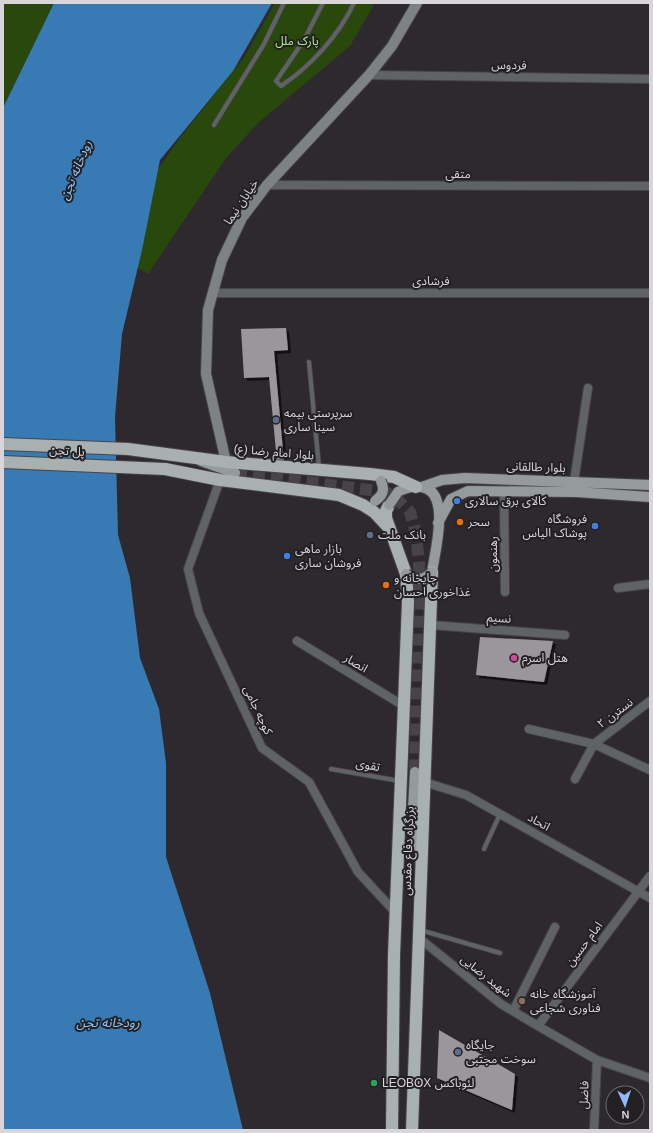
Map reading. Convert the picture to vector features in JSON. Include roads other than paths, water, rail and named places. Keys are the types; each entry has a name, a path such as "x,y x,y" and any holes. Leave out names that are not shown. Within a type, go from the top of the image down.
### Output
{"highway":[{"name":"پل تجن","path":"3,444 128,449"},
{"name":"بلوار امام رضا (ع)","path":"128,449 197,459 394,477 419,487"},
{"name":"پل تجن","path":"3,462 165,469 220,480"},
{"path":"220,480 339,495 360,503 374,512 388,527"},
{"path":"388,527 386,515 389,505"},
{"name":"بزرگراه دفاع مقدس","path":"388,527 406,574 409,591 396,913 392,1130"},
{"name":"بزرگراه دفاع مقدس","path":"412,1130 431,625 428,590 432,572"}],"main road":[{"path":"197,459 209,465 235,473"},
{"path":"360,503 368,504 382,496 384,487 381,481 369,474"},
{"name":"بلوار طالقانی","path":"389,505 398,492 442,480 465,478 650,485"},
{"path":"406,574 419,580 427,577 432,572 438,523 438,500 432,491 419,487"},
{"name":"بلوار طالقانی","path":"438,523 451,499 468,491 576,492 650,497"},
{"path":"409,591 418,583 428,590"},
{"path":"415,772 413,809 421,867"}],"street":[{"name":"خیابان نیما","path":"226,462 206,374 208,310 222,260 242,218 267,185 369,75 392,46 417,3"},
{"name":"فردوس","path":"369,75 650,79"},
{"name":"متقی","path":"267,185 650,186"},
{"name":"فرشادی","path":"212,293 650,294"},
{"path":"574,482 588,388"},
{"name":"کوچه جامی","path":"220,480 188,569 199,613 262,748 309,782 358,872 396,913"},
{"name":"رهنمون","path":"504,491 505,592"},
{"path":"618,588 650,584"},
{"name":"نسیم","path":"431,625 565,635"},
{"name":"انصار","path":"297,641 404,706"},
{"name":"نسترن ۲","path":"594,744 650,702"},
{"path":"529,730 594,744 650,770"},
{"path":"575,779 594,744"},
{"name":"اتحاد","path":"424,782 466,795 639,890 650,898"},
{"name":"امام حسین","path":"538,1026 650,876"},
{"path":"513,1011 555,927"},
{"name":"شهید رضایی","path":"419,934 501,1004 597,1060 650,1078"},
{"name":"فاضل","path":"594,1130 597,1060"}],"lane":[{"path":"214,125 264,44 284,3"},
{"path":"323,3 304,40 276,81 281,86 294,78 322,50 340,26 354,3"},
{"path":"309,362 320,470"},
{"name":"تقوی","path":"331,769 401,781"},
{"path":"484,849 500,814"},
{"path":"419,934 500,953"}],"water":[{"name":"رودخانه تجن","path":"54,3 272,3 233,71 160,160 142,250 122,334 115,417 118,535 130,578 140,658 159,709 166,763 166,857 210,993 243,1130 3,1130 3,108"}],"tunnel":[{"path":"235,473 386,492 399,501 410,512 414,526 419,563 415,772"}],"place":[{"name":"سرپرستی بیمه سینا ساری","path":"276,420"},
{"name":"کالای برق سالاری","path":"457,501"},
{"name":"سحر","path":"460,522"},
{"name":"فروشگاه پوشاک الیاس","path":"595,526"},
{"name":"بانک ملت","path":"370,535"},
{"name":"بازار ماهی فروشان ساری","path":"287,556"},
{"name":"چایخانه و غذاخوری احسان","path":"386,585"},
{"name":"هتل اسرم","path":"514,658"},
{"name":"آموزشگاه خانه فناوری شجاعی","path":"522,1001"},
{"name":"جایگاه سوخت مجتبی","path":"458,1052"},
{"name":"LEOBOX لئوباکس","path":"374,1083"}],"park label":[{"name":"پارک ملل","path":"297,41"}]}
